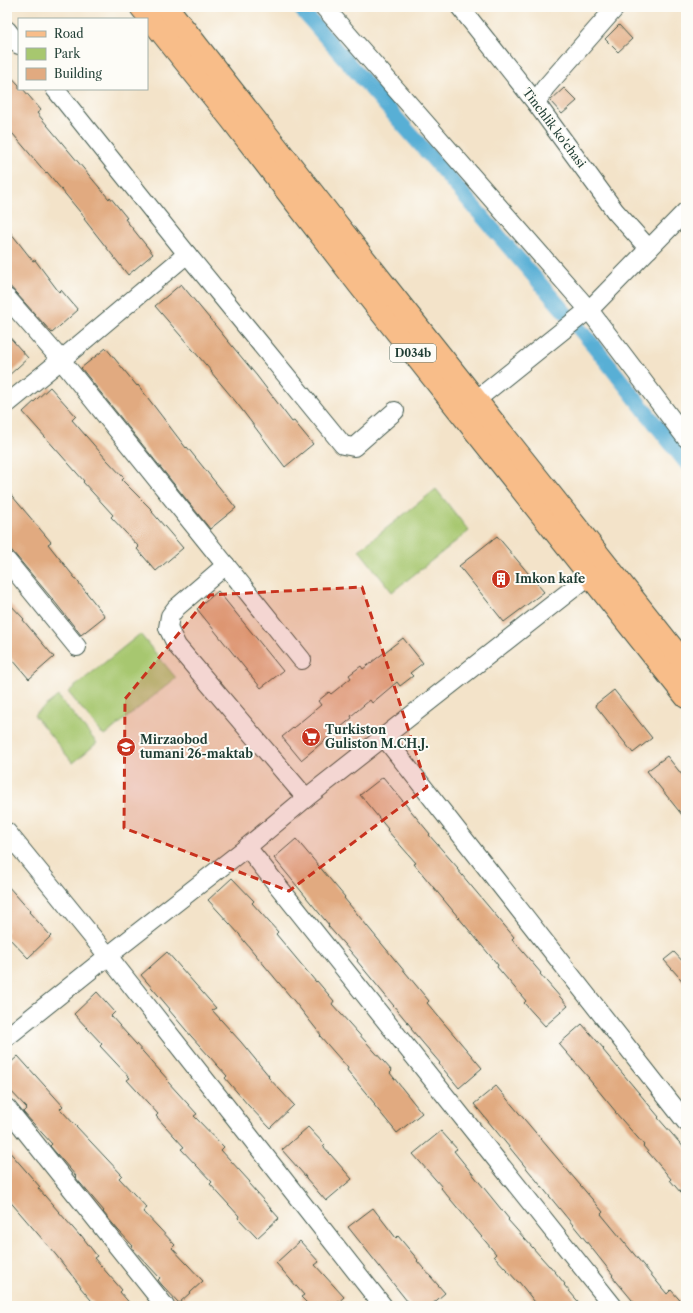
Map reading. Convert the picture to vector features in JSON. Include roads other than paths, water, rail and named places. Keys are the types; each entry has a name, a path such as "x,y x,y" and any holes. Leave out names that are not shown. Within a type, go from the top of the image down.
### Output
{"main road":[{"name":"D034b","path":"142,7 231,119 368,281 476,400 686,665"},
{"name":"D034b","path":"167,7 368,281 589,576 686,697"}],"street":[{"path":"324,7 589,310 686,438"},
{"name":"Tinchlik ko'chasi","path":"460,7 536,103 615,211 649,249"},
{"path":"536,103 545,88 616,7"},
{"path":"7,30 18,44"},
{"path":"55,90 343,445 354,447 395,411"},
{"path":"476,400 589,310 686,211"},
{"path":"7,404 187,254"},
{"path":"7,298 61,360 302,660"},
{"path":"7,561 77,647"},
{"path":"226,565 176,608 170,616 168,628 178,646 306,798"},
{"path":"7,1037 247,847 306,798 589,576"},
{"path":"384,737 686,1122"},
{"path":"7,832 108,956 383,1306"},
{"path":"247,847 613,1306"},
{"path":"7,1108 165,1306"}],"waterway":[{"path":"299,7 594,346 686,463"}],"place":[{"name":"Imkon kafe","path":"501,579"},
{"name":"Turkiston Guliston M.CH.J.","path":"311,737"},
{"name":"Mirzaobod tumani 26-maktab","path":"126,747"}]}
